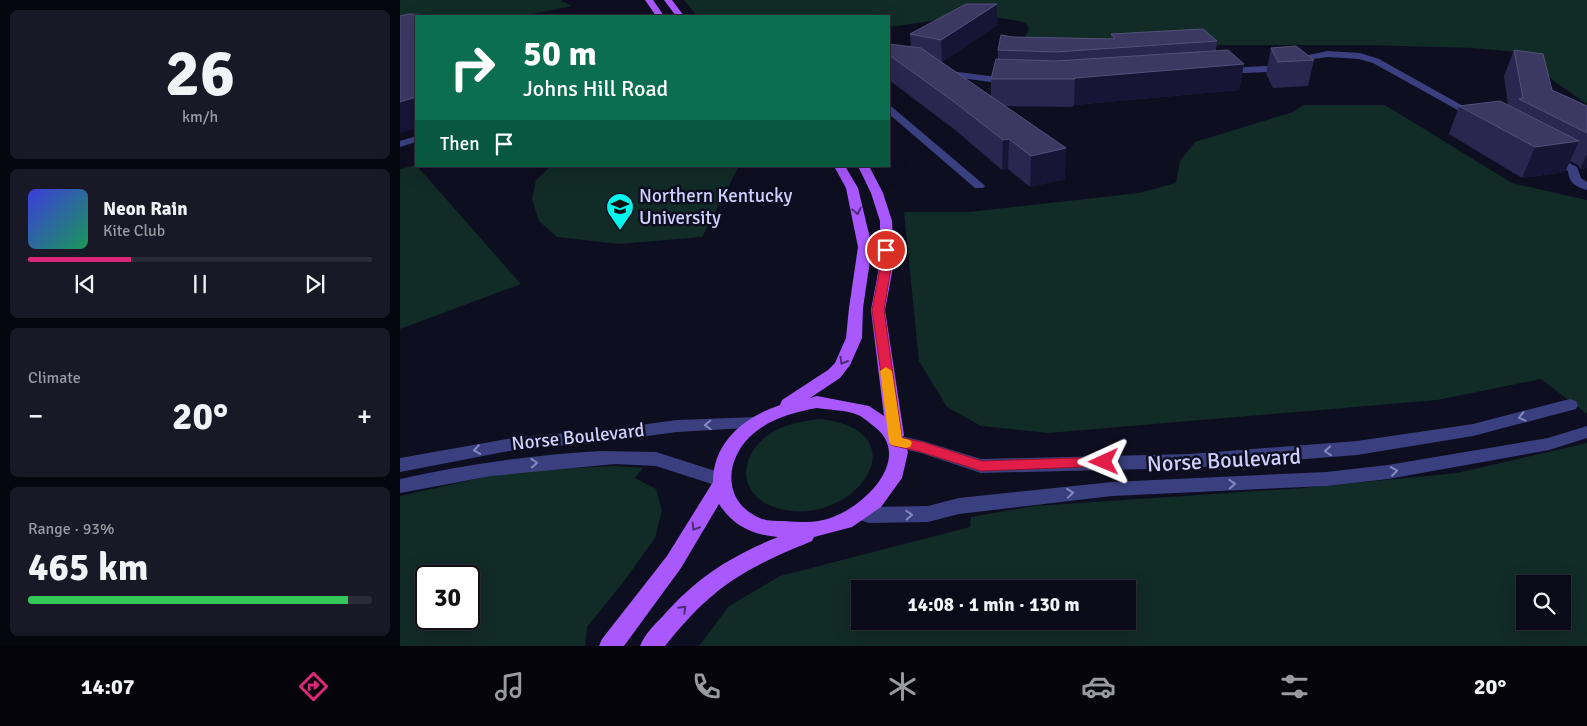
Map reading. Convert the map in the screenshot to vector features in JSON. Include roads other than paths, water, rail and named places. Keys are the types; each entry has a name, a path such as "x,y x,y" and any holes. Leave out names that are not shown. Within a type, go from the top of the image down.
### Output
{"main road":[{"path":"650,0 659,15"},
{"path":"668,0 679,15"},
{"path":"817,530 789,532 763,528 742,517 728,503 721,483 722,466 731,447 746,430 834,374 842,365 854,338 856,308 865,247 852,188 841,167"},
{"path":"651,646 674,618 704,587 758,554 817,530 840,524 861,513 882,496 895,476 899,456 878,310 886,262 886,221 877,193 864,167"},
{"path":"762,420 790,407 817,402 842,403 865,410 883,422 896,439"},
{"path":"610,646 674,562 721,483"}],"street":[{"path":"1210,71 1287,68 1311,57 1328,54 1360,56 1376,61 1483,120"},
{"path":"932,72 969,78 1024,82"},
{"path":"890,110 979,186"},
{"path":"400,144 415,140"},
{"path":"1540,151 1573,169 1574,179 1578,184 1587,186"},
{"name":"Norse Boulevard","path":"896,439 981,466 1189,461 1357,448 1473,430 1570,405"},
{"name":"Norse Boulevard","path":"400,465 519,443 603,436 677,426 762,420"},
{"name":"Norse Boulevard","path":"861,513 869,516 928,514 959,506 1112,489 1326,478 1380,473 1549,444 1587,432"},
{"name":"Norse Boulevard","path":"400,486 499,466 594,457 639,457 659,460 721,483"}],"place":[{"name":"Northern Kentucky University","path":"620,231"}]}
